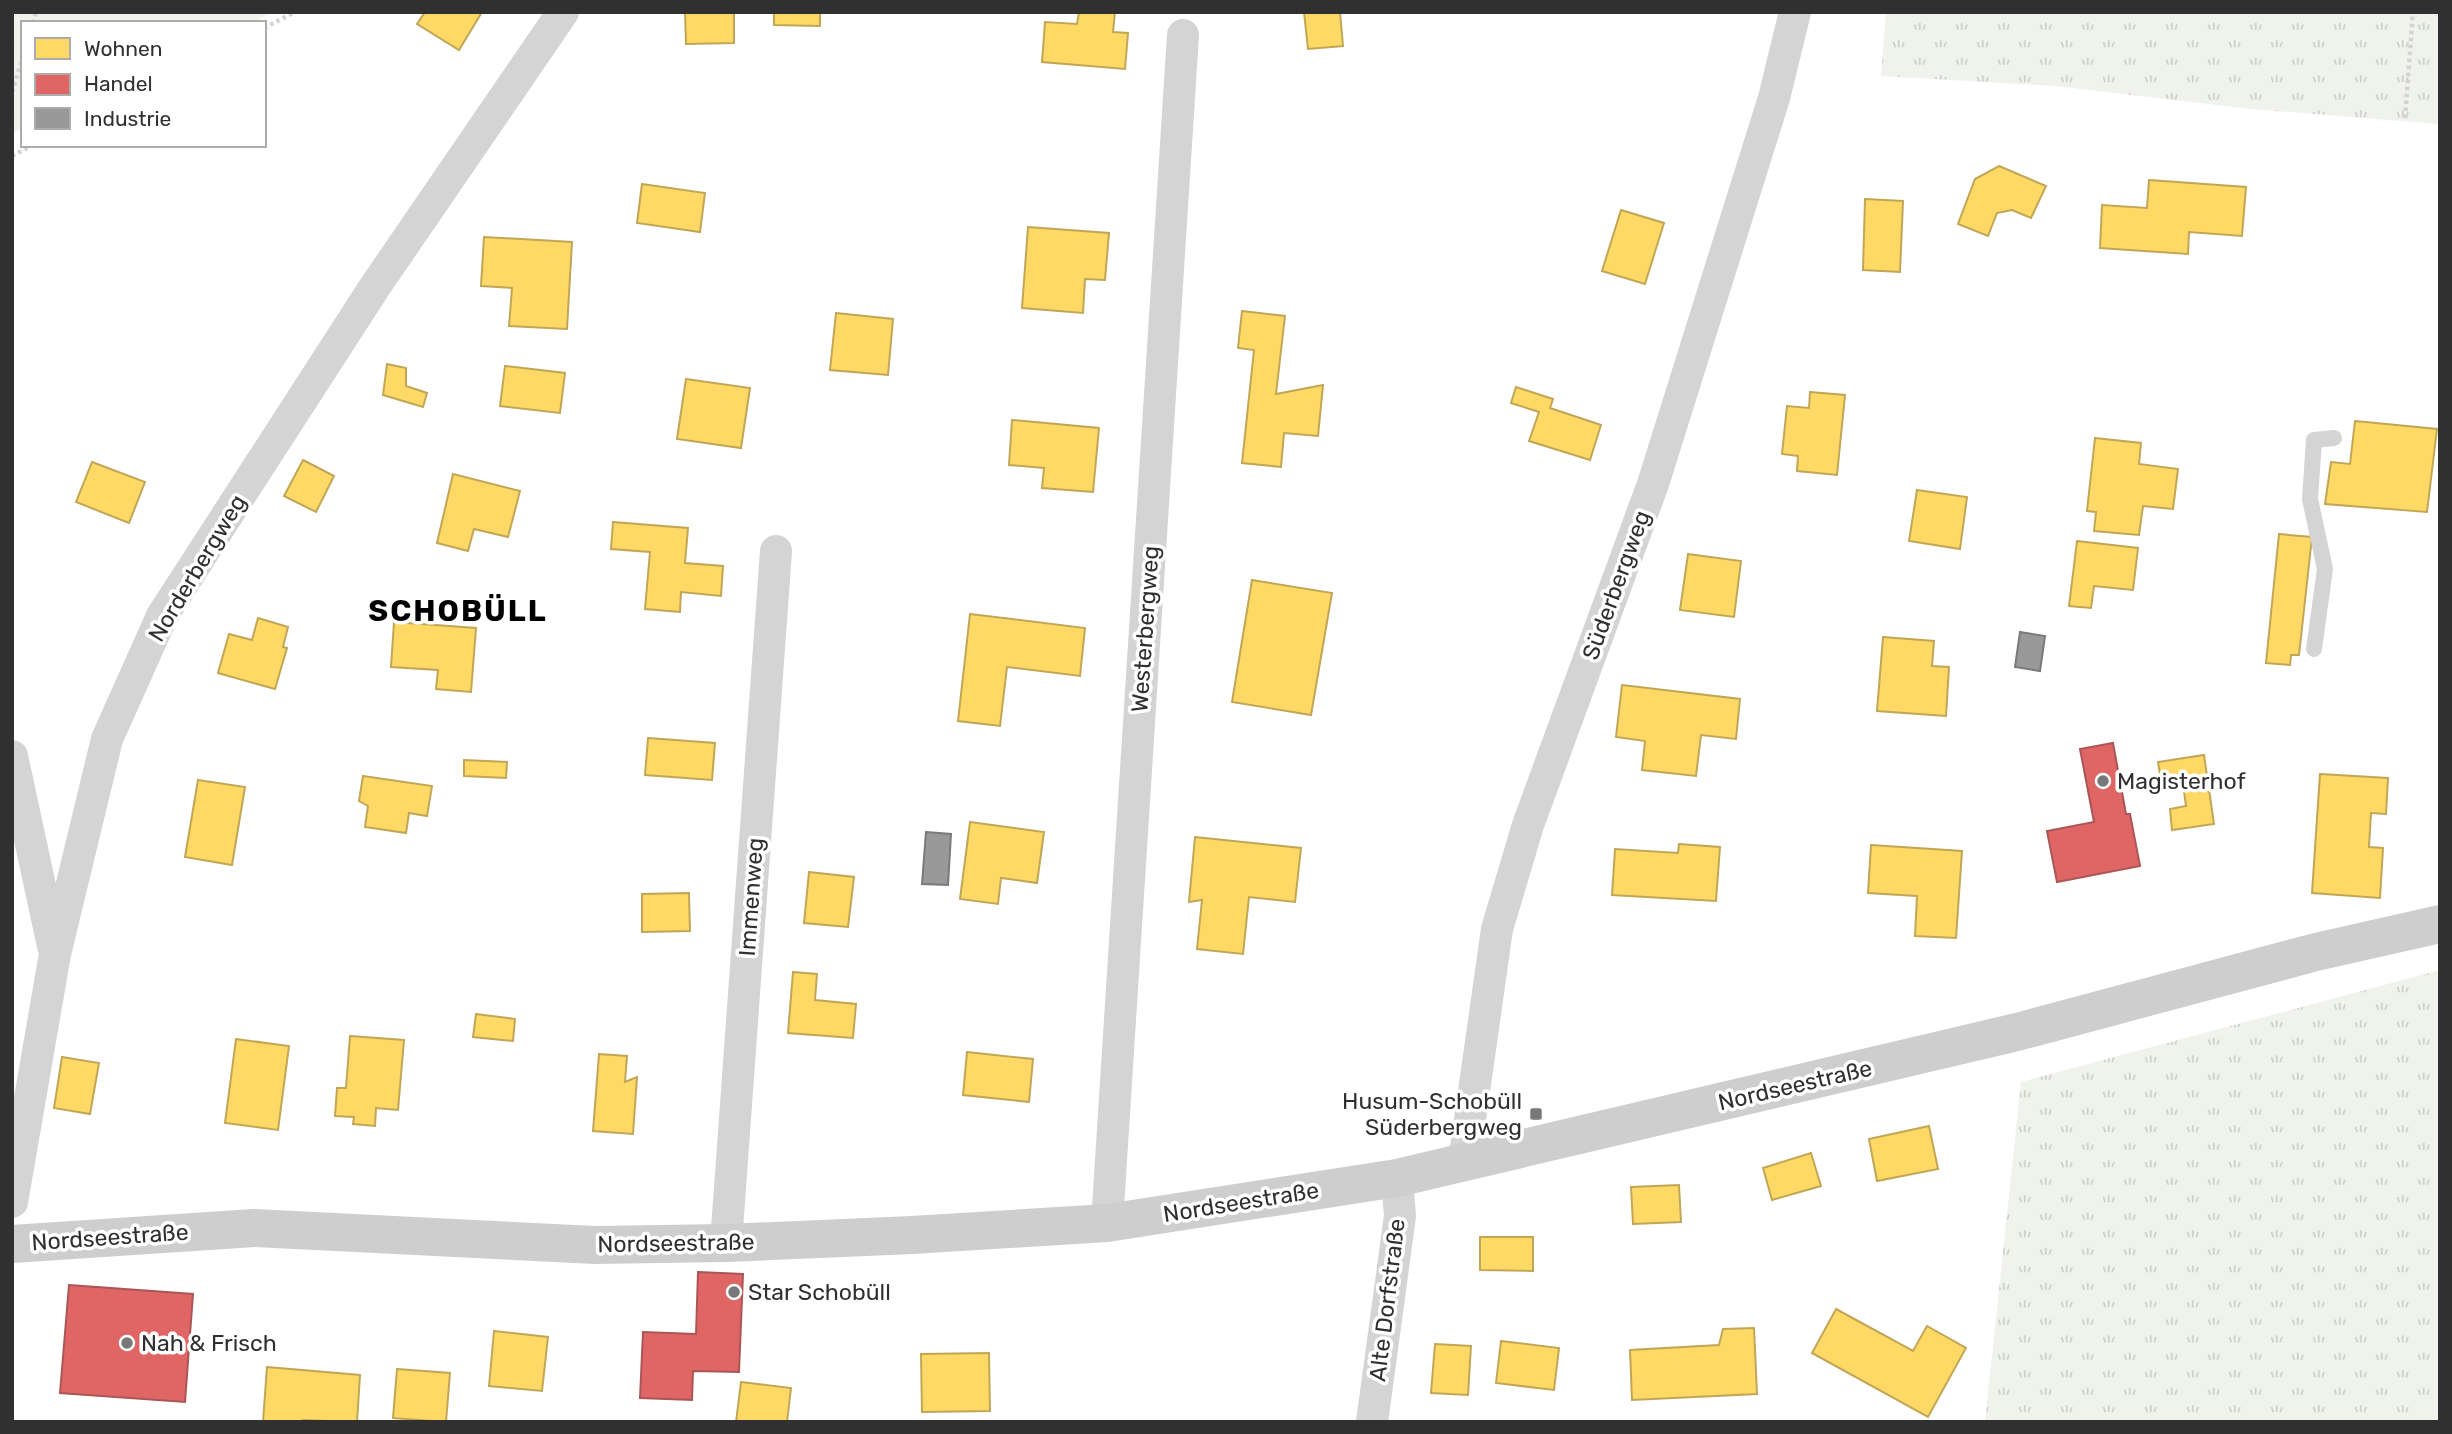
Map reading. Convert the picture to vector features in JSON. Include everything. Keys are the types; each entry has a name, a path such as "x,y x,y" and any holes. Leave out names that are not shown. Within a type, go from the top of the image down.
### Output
{"main road":[{"name":"Nordseestraße","path":"12,1244 254,1228 595,1245 726,1243 912,1236 1107,1223 1397,1178 2017,1032 2316,952 2440,924"}],"street":[{"name":"Norderbergweg","path":"12,1202 54,954 107,739 162,616 374,288 564,12"},
{"name":"Süderbergweg","path":"1464,1162 1497,929 1528,825 1653,484 1774,98 1795,12"},
{"name":"Westerbergweg","path":"1107,1223 1183,35"},
{"name":"Immenweg","path":"726,1243 776,551"},
{"path":"12,756 54,954"},
{"name":"Alte Dorfstraße","path":"1372,1422 1400,1216 1397,1178"}],"lane":[{"path":"2314,649 2325,569 2311,499 2314,440 2334,438"}],"path":[{"path":"266,27 295,12"},
{"path":"2405,118 2413,12"},
{"path":"12,92 21,63"},
{"path":"12,156 29,147"}],"green space":[{"path":"12,12 274,12 255,21 21,21 21,129 12,133"},
{"path":"1886,12 2440,12 2440,124 2251,109 2056,86 1881,76"},
{"path":"2440,970 2440,1422 1985,1422 2021,1082"}],"building: Wohnen":[{"path":"425,12 482,12 459,50 417,24"},
{"path":"685,12 734,12 734,43 686,44"},
{"path":"774,12 820,12 820,26 774,25"},
{"path":"1079,12 1115,12 1113,32 1128,33 1125,69 1042,62 1045,22 1077,24"},
{"path":"1304,12 1340,12 1343,46 1308,49"},
{"path":"1999,166 2046,186 2031,218 2012,210 1997,213 1988,236 1958,224 1975,179"},
{"path":"2149,180 2246,187 2242,236 2189,232 2188,254 2100,248 2102,205 2147,208"},
{"path":"642,184 705,193 700,232 637,223"},
{"path":"1865,199 1903,201 1900,272 1863,270"},
{"path":"1621,210 1664,223 1645,284 1602,271"},
{"path":"1028,227 1109,233 1105,280 1085,279 1083,313 1022,308"},
{"path":"484,237 572,242 567,329 509,326 512,288 481,286"},
{"path":"1242,311 1285,316 1276,394 1323,385 1318,436 1284,433 1281,467 1242,463 1254,350 1238,348"},
{"path":"836,313 893,319 888,375 830,370"},
{"path":"387,364 406,368 406,386 427,393 423,407 383,395"},
{"path":"505,366 565,373 560,413 500,406"},
{"path":"686,379 750,388 741,448 677,439"},
{"path":"1516,387 1553,399 1550,408 1601,425 1590,460 1529,441 1539,412 1511,403"},
{"path":"1810,392 1845,395 1837,475 1797,471 1798,456 1782,454 1787,406 1809,408"},
{"path":"1012,420 1099,428 1093,492 1042,488 1044,468 1009,465"},
{"path":"2355,421 2437,429 2427,512 2325,504 2331,462 2350,464"},
{"path":"2095,438 2141,443 2139,464 2178,469 2173,509 2143,506 2139,535 2094,531 2096,512 2087,511"},
{"path":"303,460 334,476 316,512 284,496"},
{"path":"92,462 145,482 129,523 76,502"},
{"path":"453,474 520,491 508,537 474,529 468,551 437,543"},
{"path":"1917,490 1967,497 1960,549 1909,541"},
{"path":"613,522 688,528 685,563 723,566 721,596 681,592 680,612 645,609 650,552 611,549"},
{"path":"2279,534 2312,537 2299,655 2291,655 2290,665 2266,663"},
{"path":"2077,541 2138,548 2133,590 2094,586 2091,608 2069,606"},
{"path":"1688,554 1741,561 1734,617 1680,610"},
{"path":"1252,580 1332,593 1311,715 1232,702"},
{"path":"970,614 1085,628 1080,676 1007,667 1000,726 958,721"},
{"path":"258,618 288,627 283,647 287,648 275,689 218,673 229,634 252,640"},
{"path":"394,622 476,628 471,692 436,689 438,670 391,667"},
{"path":"1883,637 1934,641 1932,666 1949,667 1946,716 1877,711"},
{"path":"1622,685 1740,699 1736,739 1701,735 1696,776 1642,770 1645,741 1616,737"},
{"path":"648,738 715,743 712,780 645,775"},
{"path":"2204,755 2214,824 2172,830 2170,809 2186,806 2183,784 2162,787 2158,762"},
{"path":"464,760 507,762 506,778 464,776"},
{"path":"2320,774 2388,778 2386,814 2371,813 2369,847 2383,848 2380,898 2312,893"},
{"path":"363,776 432,786 427,816 409,813 406,833 365,827 368,806 359,801"},
{"path":"198,780 245,787 232,865 185,857"},
{"path":"970,822 1044,832 1037,883 1001,878 998,904 960,899"},
{"path":"1195,837 1301,848 1295,902 1249,897 1243,954 1197,949 1202,900 1189,902"},
{"path":"1679,844 1720,847 1716,901 1612,895 1615,849 1678,853"},
{"path":"1871,845 1962,851 1956,938 1915,936 1917,896 1868,893"},
{"path":"809,872 854,877 848,927 804,923"},
{"path":"689,893 690,931 642,932 642,894"},
{"path":"793,972 817,974 815,1000 856,1004 853,1038 788,1033"},
{"path":"476,1014 515,1019 513,1041 473,1037"},
{"path":"350,1036 404,1040 398,1110 376,1108 375,1126 353,1124 354,1117 335,1116 337,1088 346,1088"},
{"path":"236,1039 289,1046 278,1130 225,1123"},
{"path":"967,1052 1033,1059 1029,1102 963,1095"},
{"path":"599,1054 627,1056 625,1082 637,1077 633,1134 593,1131"},
{"path":"62,1057 99,1063 90,1114 54,1108"},
{"path":"1929,1126 1938,1169 1877,1181 1869,1139"},
{"path":"1811,1153 1821,1186 1772,1200 1763,1168"},
{"path":"1679,1185 1681,1222 1633,1224 1631,1187"},
{"path":"1480,1237 1533,1237 1533,1271 1480,1270"},
{"path":"1836,1309 1913,1351 1927,1326 1966,1348 1928,1417 1812,1353"},
{"path":"1754,1328 1757,1394 1632,1400 1630,1350 1719,1345 1723,1329"},
{"path":"494,1331 548,1337 542,1391 489,1386"},
{"path":"1501,1341 1559,1348 1554,1390 1496,1383"},
{"path":"1435,1344 1471,1346 1468,1395 1431,1393"},
{"path":"989,1353 990,1411 922,1412 921,1354"},
{"path":"267,1367 360,1375 357,1422 263,1422"},
{"path":"397,1369 450,1373 446,1422 393,1418"},
{"path":"741,1382 791,1388 787,1422 736,1422"}],"building: Handel":[{"name":"Magisterhof","path":"2113,743 2126,814 2130,814 2140,866 2057,882 2047,831 2094,822 2080,749"},
{"path":"698,1272 743,1274 739,1372 693,1371 692,1400 640,1398 643,1332 696,1334"},
{"name":"Nah & Frisch","path":"69,1285 193,1294 185,1402 60,1393"}],"building: Industrie":[{"path":"2020,632 2045,636 2040,671 2015,667"},
{"path":"926,832 951,834 948,885 922,884"}],"place":[{"name":"Magisterhof","path":"2103,781"},
{"name":"Husum-Schobüll Süderbergweg","path":"1536,1114"},
{"name":"Star Schobüll","path":"734,1292"},
{"name":"Nah & Frisch","path":"127,1343"}],"district":[{"name":"SCHOBÜLL","path":"458,611"}]}
